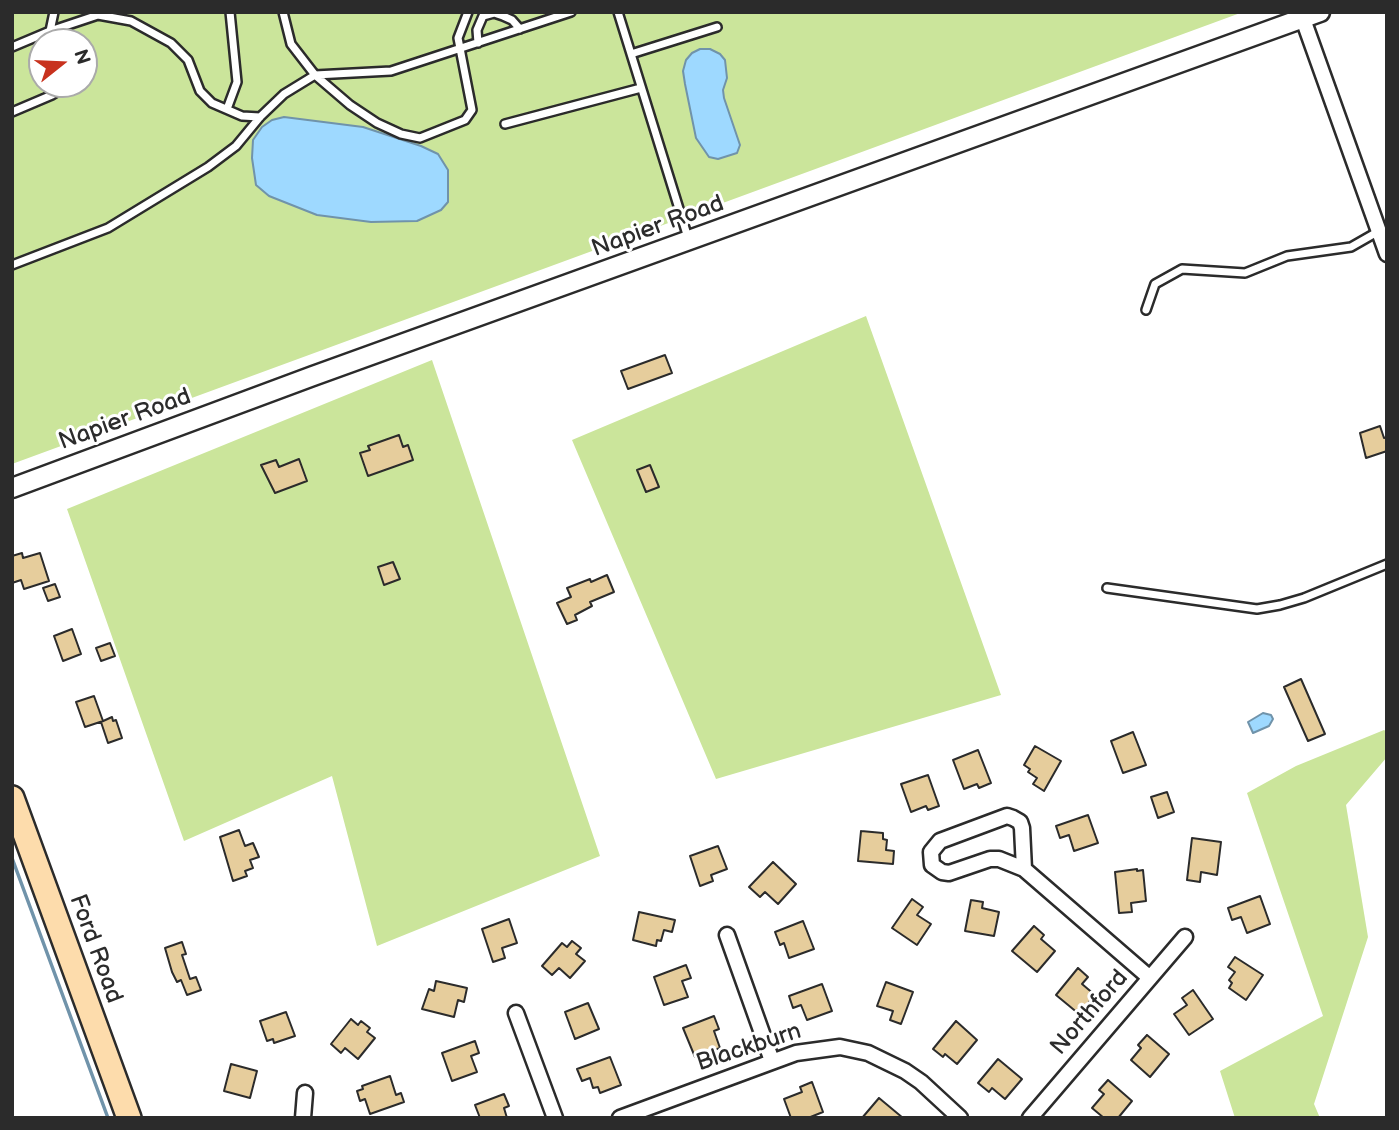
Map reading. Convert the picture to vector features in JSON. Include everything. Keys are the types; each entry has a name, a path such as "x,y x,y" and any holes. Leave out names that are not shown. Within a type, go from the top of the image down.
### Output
{"main road":[{"name":"Ford Road","path":"12,798 129,1118"}],"street":[{"name":"Napier Road","path":"12,488 1302,16 1320,12"},
{"path":"1302,16 1387,254"},
{"path":"1024,869 1022,828 1020,822 1007,816 940,841 932,852 932,864 942,872 949,873 990,859 999,859 1024,869 1150,978"},
{"path":"727,935 772,1061"},
{"name":"Northford","path":"1030,1118 1185,937"},
{"path":"516,1013 555,1118"},
{"name":"Blackburn","path":"620,1118 772,1061 822,1048 840,1047 868,1053 905,1071 960,1118"},
{"path":"303,1118 305,1093"}],"lane":[{"path":"227,109 237,82 230,12"},
{"path":"283,12 291,44 315,75 350,106 377,123 401,134 421,138 465,120 472,110 458,38 468,12"},
{"path":"12,265 108,228 208,167 236,146 284,94 315,75 391,71 571,12"},
{"path":"618,12 689,242"},
{"path":"56,28 96,14 131,20 170,43 188,60 200,91 212,103 242,116 260,117"},
{"path":"478,43 479,21 488,14 512,20 520,29"},
{"path":"631,54 716,27"},
{"path":"12,47 28,40"},
{"path":"505,124 641,88"},
{"path":"12,112 45,98"},
{"path":"1146,310 1155,284 1182,269 1245,273 1287,256 1351,247 1379,231"},
{"path":"1107,588 1258,609 1304,598 1387,564"}],"green space":[{"path":"12,12 1243,12 12,464"},
{"path":"866,316 1001,695 716,779 572,440"},
{"path":"432,360 600,856 377,946 332,776 184,841 67,509"},
{"path":"1384,730 1387,732 1387,757 1346,805 1368,937 1314,1104 1320,1118 1235,1118 1220,1071 1323,1016 1247,793 1296,766"}],"water":[{"path":"700,49 710,49 725,60 727,78 723,90 724,98 740,145 737,153 718,159 709,157 696,138 685,84 683,71 686,60"},
{"path":"284,117 363,127 438,154 448,170 448,202 441,210 417,221 371,222 317,215 269,196 256,185 252,158 253,140 262,127 272,120"},
{"path":"1263,713 1271,715 1273,719 1269,726 1253,733 1248,722"}],"building":[{"path":"665,355 672,373 628,389 621,371"},
{"path":"1380,426 1384,438 1387,437 1387,451 1366,458 1360,433"},
{"path":"399,435 403,447 408,445 413,460 368,476 360,453 370,450 368,446"},
{"path":"299,459 307,481 275,493 261,465 276,460 279,467"},
{"path":"650,465 659,487 646,492 637,470"},
{"path":"22,553 23,558 40,553 49,581 24,589 21,580 12,583 12,556"},
{"path":"393,562 400,579 384,585 378,567"},
{"path":"607,575 614,592 590,602 592,606 575,615 577,620 567,624 557,603 571,597 567,588"},
{"path":"55,584 60,597 48,601 43,588"},
{"path":"72,629 81,654 63,661 54,636"},
{"path":"110,643 115,656 101,661 96,648"},
{"path":"1301,679 1325,734 1308,741 1284,687"},
{"path":"94,696 103,721 85,727 76,702"},
{"path":"112,717 113,721 116,720 122,738 108,743 101,722"},
{"path":"1133,732 1146,765 1123,773 1111,741"},
{"path":"1035,746 1061,761 1044,791 1033,784 1037,778 1028,772 1030,769 1024,765"},
{"path":"978,750 991,783 979,788 977,784 964,789 953,760"},
{"path":"928,775 939,806 928,810 926,806 911,812 901,784"},
{"path":"1167,792 1174,812 1158,818 1151,797"},
{"path":"1088,815 1098,843 1074,851 1069,835 1060,838 1056,826"},
{"path":"239,830 245,846 253,843 259,857 250,860 253,868 245,871 247,876 233,881 220,837"},
{"path":"861,831 883,833 883,839 887,840 886,850 894,851 893,864 858,861"},
{"path":"1192,838 1221,842 1217,875 1201,872 1200,882 1187,880"},
{"path":"718,846 727,869 711,875 713,881 700,886 690,856"},
{"path":"773,862 796,884 778,904 765,892 760,897 749,887"},
{"path":"1143,870 1146,901 1131,903 1132,912 1119,913 1115,872"},
{"path":"1260,896 1270,924 1247,933 1241,917 1232,920 1228,908"},
{"path":"912,899 923,907 917,915 931,924 917,945 892,928"},
{"path":"971,900 983,902 982,908 999,912 994,936 965,931"},
{"path":"639,912 675,920 672,932 664,930 661,941 657,940 656,946 633,940"},
{"path":"509,919 517,943 502,948 505,958 493,962 482,929"},
{"path":"803,921 814,949 789,958 784,943 780,945 775,932"},
{"path":"1034,926 1044,935 1041,939 1055,951 1037,972 1012,951"},
{"path":"572,941 581,948 576,954 585,961 570,978 559,968 552,975 542,966 562,943 567,947"},
{"path":"182,942 186,954 182,955 190,979 196,977 201,990 187,995 181,980 177,982 172,972 165,948"},
{"path":"1235,957 1263,975 1246,1000 1229,988 1232,983 1229,980 1235,972 1228,967"},
{"path":"686,965 691,978 682,981 688,997 664,1005 654,977"},
{"path":"1078,968 1088,977 1082,984 1095,995 1079,1014 1056,995"},
{"path":"436,981 467,988 464,1002 458,1000 454,1017 422,1009 429,989 434,991"},
{"path":"886,982 913,992 901,1024 890,1020 893,1011 877,1006"},
{"path":"822,984 832,1011 807,1020 801,1005 793,1008 789,996"},
{"path":"1193,990 1213,1019 1189,1035 1174,1014 1187,1005 1182,998"},
{"path":"588,1003 599,1029 575,1039 565,1012"},
{"path":"286,1012 295,1036 274,1043 273,1039 267,1041 260,1021"},
{"path":"714,1016 719,1029 714,1031 720,1048 695,1057 683,1028"},
{"path":"351,1019 358,1025 361,1021 370,1028 367,1032 375,1038 358,1059 345,1048 341,1053 331,1044"},
{"path":"956,1021 977,1040 957,1064 945,1054 943,1057 933,1049"},
{"path":"1147,1035 1169,1054 1150,1077 1131,1060 1141,1048 1138,1045"},
{"path":"475,1041 479,1053 471,1056 477,1072 452,1081 442,1053"},
{"path":"610,1057 621,1085 600,1093 598,1087 593,1088 590,1078 582,1081 577,1069"},
{"path":"998,1059 1022,1079 1005,1099 992,1088 989,1092 978,1083"},
{"path":"231,1064 257,1071 250,1098 224,1091"},
{"path":"390,1076 396,1095 401,1093 404,1102 370,1114 365,1099 360,1101 357,1091 363,1089 362,1086"},
{"path":"1108,1080 1132,1101 1118,1118 1104,1118 1092,1108 1104,1094 1099,1090"},
{"path":"812,1082 823,1112 808,1118 791,1118 784,1099 802,1092 800,1087"},
{"path":"504,1094 509,1106 504,1108 507,1118 480,1118 475,1105"},
{"path":"879,1098 903,1118 862,1118"}],"waterway":[{"path":"12,858 108,1118"}]}
